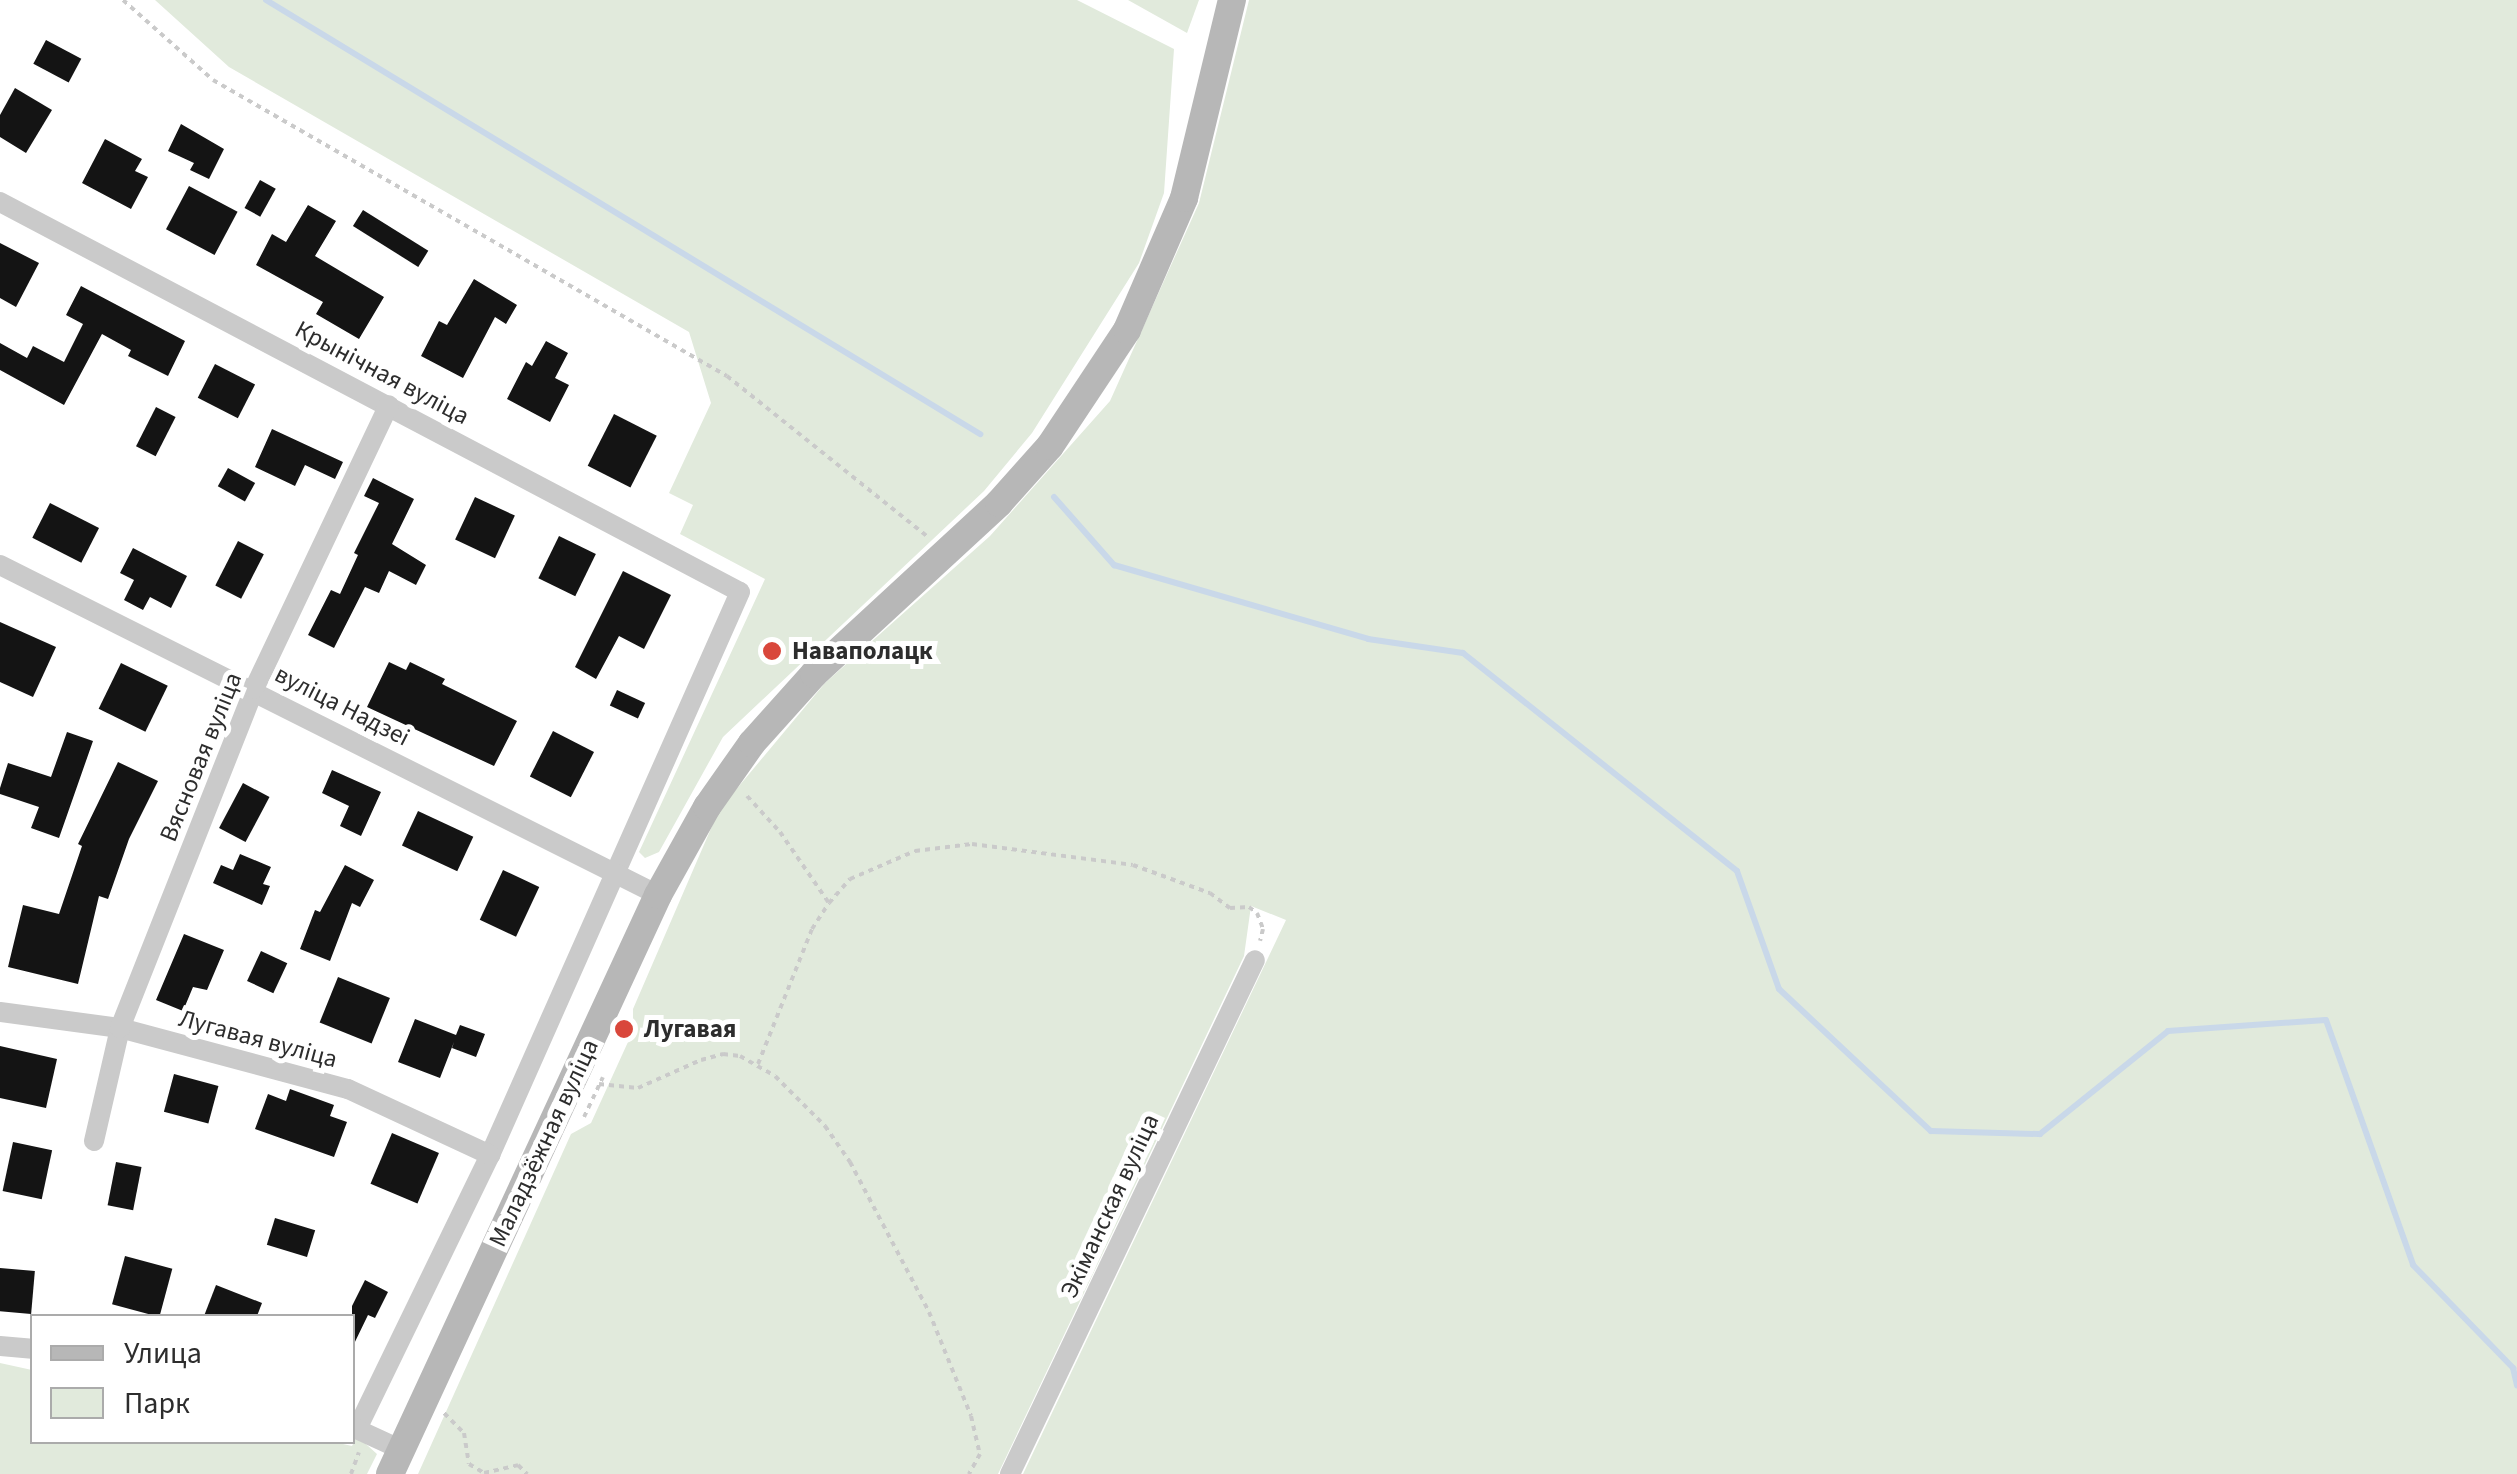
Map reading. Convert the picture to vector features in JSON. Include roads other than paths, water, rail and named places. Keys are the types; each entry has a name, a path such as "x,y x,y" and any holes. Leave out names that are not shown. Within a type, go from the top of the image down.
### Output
{"main road":[{"name":"Маладзёжная вуліца","path":"396,1462 658,895 728,776 814,674 948,552 1050,446 1127,330 1184,198 1232,0"}],"street":[{"name":"Крынічная вуліца","path":"0,202 740,592 618,874"},
{"name":"Вясновая вуліца","path":"94,1141 120,1028 254,689 389,405"},
{"name":"вуліца Надзеі","path":"0,566 254,689 658,895"},
{"path":"396,1462 355,1428 490,1155 618,874"},
{"name":"Экіманская вуліца","path":"1010,1474 1255,960"},
{"name":"Лугавая вуліца","path":"0,1012 120,1028 348,1089 490,1155"},
{"path":"0,1346 30,1348"}],"waterway":[{"path":"266,0 980,434"},
{"path":"1054,497 1114,565 1368,639 1463,653 1737,871 1779,989 1931,1131 2040,1134 2168,1031 2326,1020 2413,1265 2513,1368 2517,1386"}],"place":[{"name":"Наваполацк","path":"772,651"},
{"name":"Лугавая","path":"624,1029"}]}
